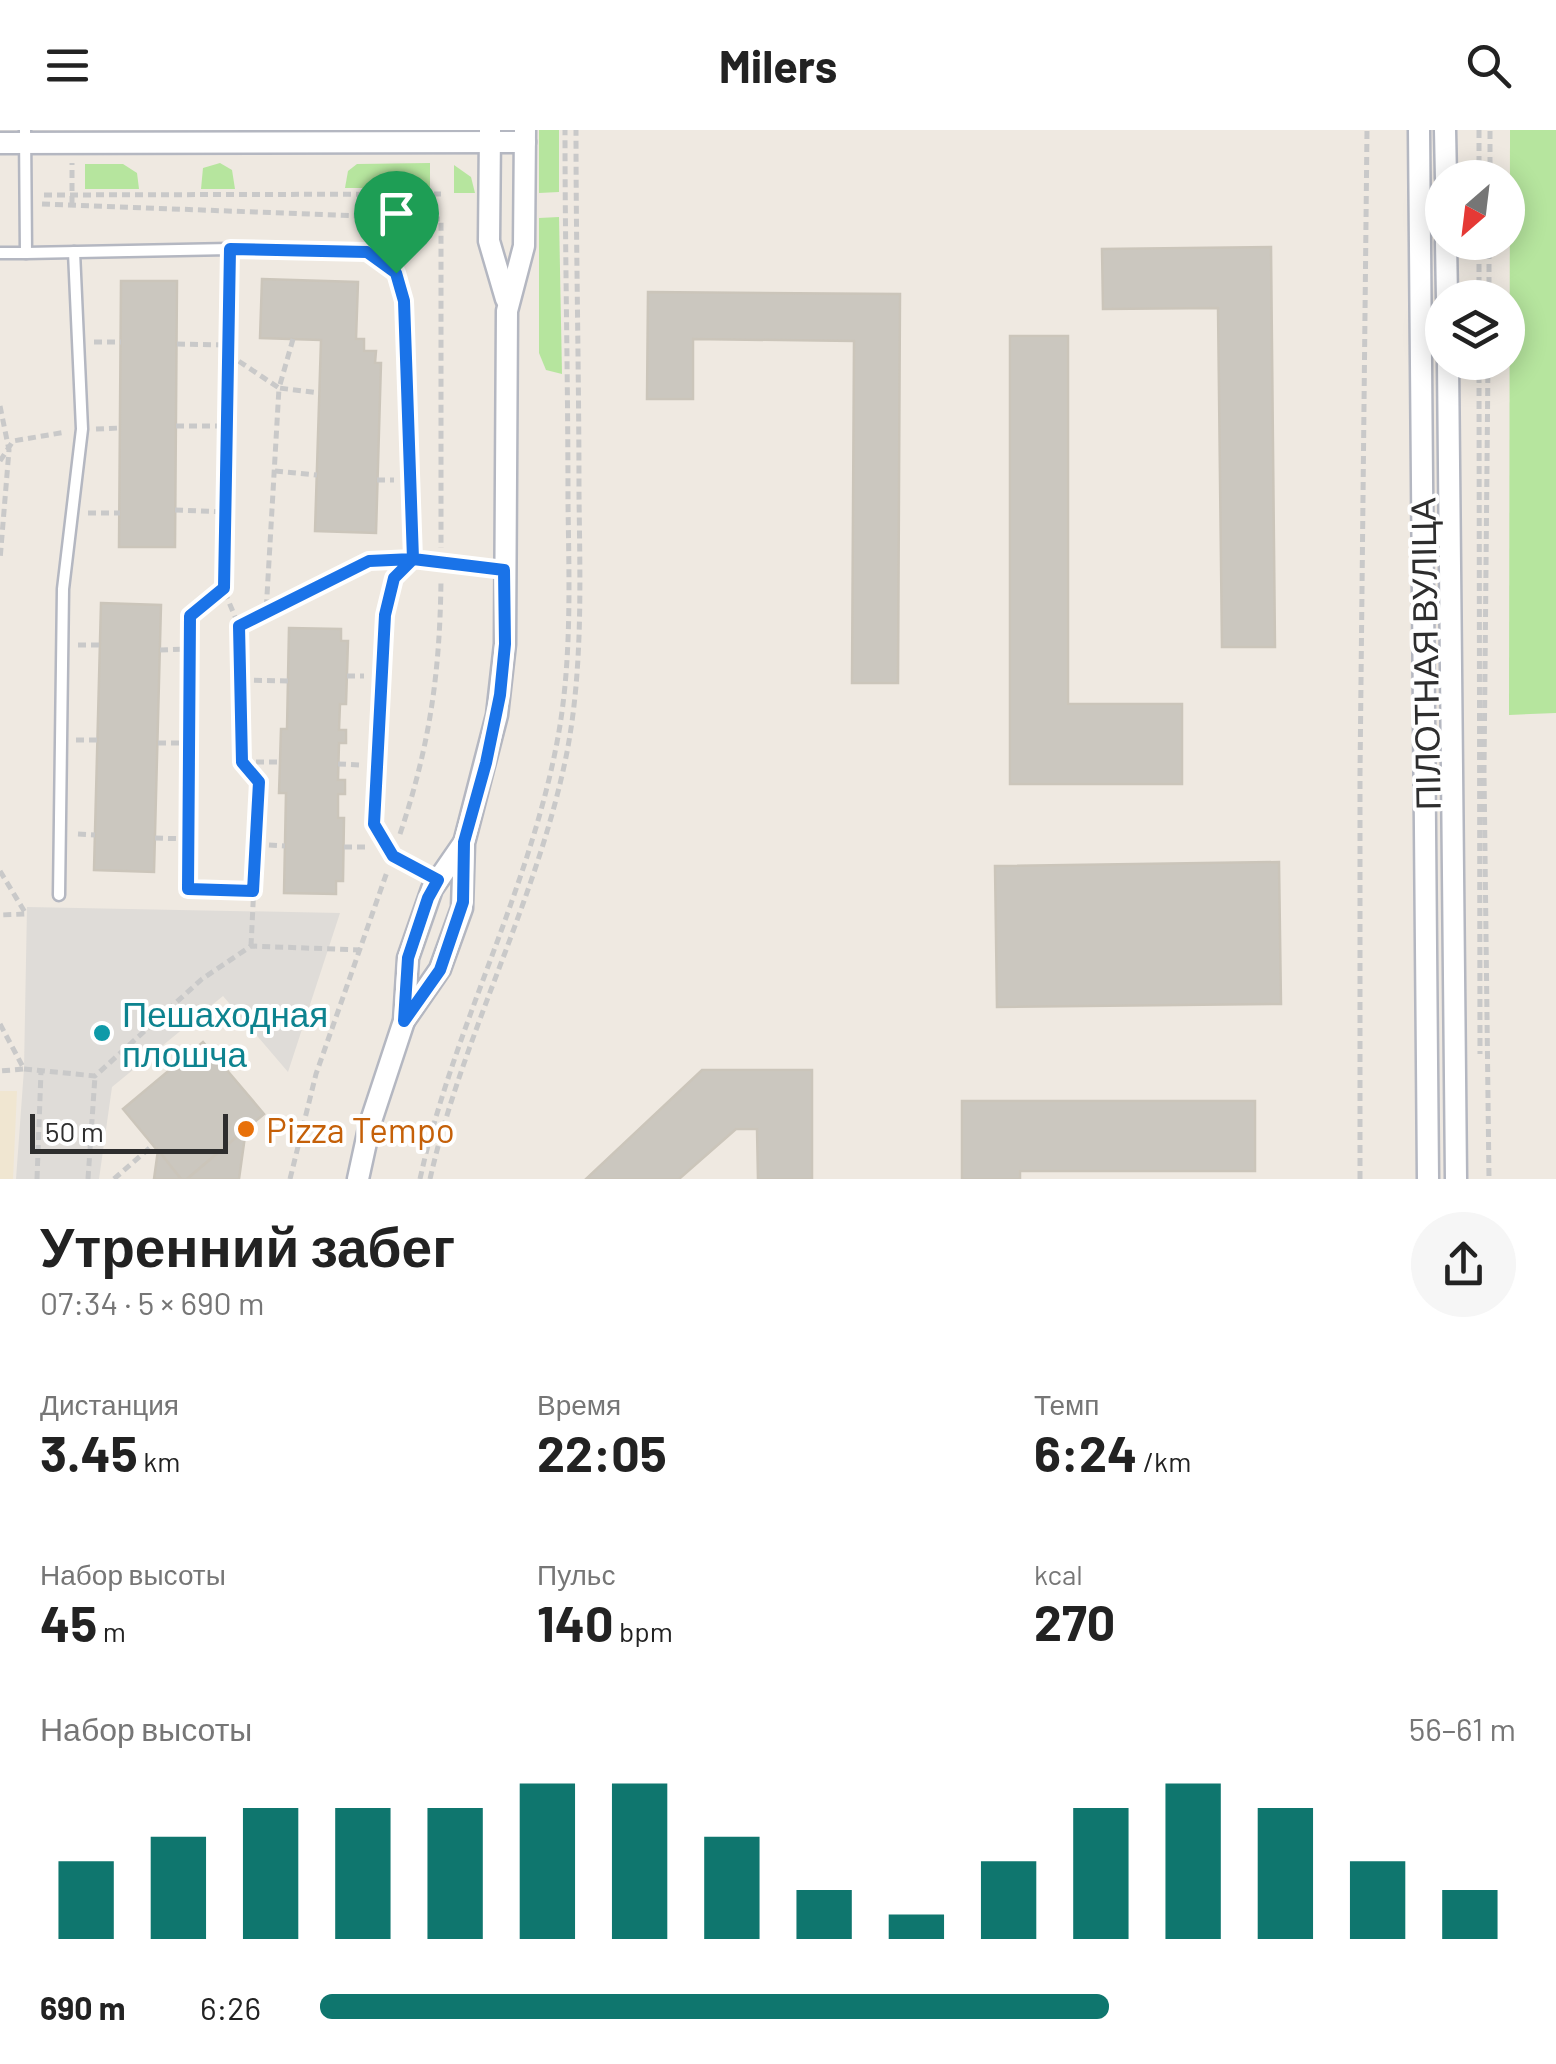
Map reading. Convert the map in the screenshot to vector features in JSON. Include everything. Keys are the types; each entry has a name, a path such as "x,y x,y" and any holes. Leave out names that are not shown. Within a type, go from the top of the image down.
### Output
{"street":[{"name":"ПІЛОТНАЯ ВУЛІЦА","path":"1419,130 1428,1179"},
{"path":"1445,130 1446,160"},
{"path":"0,143 25,136 525,136 524,246 507,311 505,644 499,706 464,842 462,908 440,970 404,1021"},
{"path":"490,136 489,241 507,311"},
{"name":"ПІЛОТНАЯ ВУЛІЦА","path":"1448,380 1456,1179"},
{"path":"1425,777 1452,778"},
{"path":"358,1179 404,1021 408,958 428,898 464,842"}],"lane":[{"path":"25,136 26,252"},
{"path":"0,252 367,252 396,273 404,301 413,559 394,578 385,615 374,824 393,856 438,880"},
{"path":"58,895 63,590 82,429 74,252"},
{"path":"413,559 504,570"}],"path":[{"path":"420,1179 430,1138 545,794 564,702 569,590 565,130"},
{"path":"430,1179 448,1113 562,774 575,696 580,597 576,130"},
{"path":"1360,1179 1367,130"},
{"path":"1479,130 1479,160"},
{"path":"1490,130 1490,160"},
{"path":"26,200 72,195 441,194"},
{"path":"72,195 72,204"},
{"path":"26,200 441,219"},
{"path":"565,218 576,218"},
{"path":"230,249 224,588 239,626 242,762 259,782 250,946"},
{"path":"266,613 279,388 293,339"},
{"path":"78,341 121,342"},
{"path":"177,344 228,345"},
{"path":"228,354 279,388 320,393"},
{"path":"1479,380 1480,1179"},
{"path":"1488,380 1484,772 1489,1179"},
{"path":"0,406 9,450 0,560"},
{"path":"176,426 226,426"},
{"path":"0,461 13,442 82,429"},
{"path":"274,471 316,475"},
{"path":"175,510 226,512"},
{"path":"72,514 120,513"},
{"path":"239,626 369,561 413,559"},
{"path":"224,588 190,616 188,889 253,891"},
{"path":"160,650 190,649"},
{"path":"240,680 288,681"},
{"path":"158,743 189,743"},
{"path":"242,762 280,762"},
{"path":"338,764 375,766"},
{"path":"155,838 189,840"},
{"path":"256,844 285,846"},
{"path":"0,871 26,914 0,915"},
{"path":"497,943 506,946"},
{"path":"88,1179 95,1076 202,979 250,946 360,950"},
{"path":"0,1024 24,1070"},
{"path":"0,1071 95,1076"},
{"path":"38,1179 42,1071"},
{"path":"114,1179 153,1146"}],"shaded area":[{"name":"Пешаходная плошча","path":"27,907 340,913 288,1072 223,996 112,1087 99,1179 16,1179 24,1069"},
{"path":"0,1091 17,1091 13,1179 0,1179"}],"green space":[{"path":"539,130 559,130 559,192 539,193"},
{"path":"1510,130 1556,130 1556,713 1509,715 1510,380 1525,380 1525,280 1510,280 1510,260 1525,260 1525,160 1510,160"},
{"path":"220,163 232,170 235,189 201,189 203,168"},
{"path":"430,163 430,188 345,188 348,171 357,164"},
{"path":"85,164 123,164 137,173 139,189 85,189"},
{"path":"454,165 471,177 475,193 454,193"},
{"path":"559,217 562,374 546,370 539,353 539,218"}],"building":[{"path":"1271,247 1275,647 1222,647 1218,308 1103,309 1102,249"},
{"path":"262,279 358,282 356,339 364,339 364,351 376,351 375,363 381,363 376,533 315,531 321,340 260,338"},
{"path":"121,281 177,281 175,547 119,547"},
{"path":"648,292 900,294 898,683 852,683 854,341 693,339 693,399 647,399"},
{"path":"1010,336 1068,336 1068,704 1182,704 1182,784 1010,784"},
{"path":"101,603 161,605 154,872 94,870"},
{"path":"289,628 341,629 341,641 348,641 346,704 340,704 339,730 346,730 346,743 339,743 338,780 345,780 345,794 338,794 338,818 344,818 343,881 336,881 336,894 284,893 286,793 279,793 281,729 287,729"},
{"path":"1279,862 1281,1004 997,1007 995,866"},
{"path":"203,1042 264,1114 187,1179 181,1179 123,1109"},
{"path":"702,1070 812,1070 812,1179 758,1179 757,1129 736,1129 679,1179 586,1179"},
{"path":"962,1101 1255,1101 1255,1171 1020,1171 1020,1179 962,1179"},
{"path":"246,1129 239,1179 187,1179"},
{"path":"158,1150 181,1179 154,1179"}],"place":[{"name":"Пешаходная плошча","path":"102,1033"},
{"name":"Pizza Tempo","path":"246,1129"}],"route":[{"path":"396,273 367,252 230,249 224,588 190,616 188,889 253,891 259,782 242,762 239,626 369,561 413,559 504,570 505,644 498,716 464,842 463,902 440,970 404,1021 408,958 438,880 393,856 374,824 385,615 394,578 413,559 404,301 396,273"}]}
